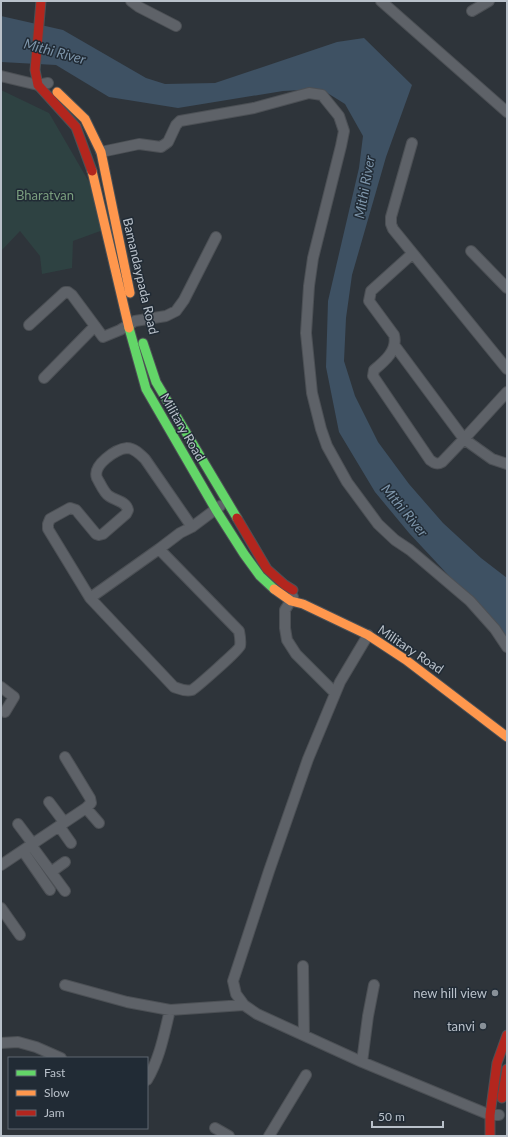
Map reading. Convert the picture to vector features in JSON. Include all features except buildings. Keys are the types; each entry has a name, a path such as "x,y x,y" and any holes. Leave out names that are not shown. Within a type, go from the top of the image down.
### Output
{"street":[{"path":"38,85 43,74 41,1"},
{"path":"381,1 507,112"},
{"path":"472,12 489,1"},
{"path":"138,3 176,26"},
{"path":"38,85 43,74 46,54"},
{"name":"Bamandaypada Road","path":"43,74 85,119 101,152 125,269 132,323 156,382 267,569 282,589"},
{"path":"1,76 38,85"},
{"name":"Military Road","path":"38,85 76,127 94,176 115,272 132,323 146,389 216,510 244,554 260,576 270,586 282,589 294,596 303,604 346,620 406,660 439,679 486,715 507,737"},
{"path":"101,152 139,144 161,147 168,142 176,125 180,121 254,108 309,93 322,95 331,105 339,116 344,131 313,258 309,286 306,333 312,393 321,429 327,446 347,482 378,524 395,540 410,550 470,601 495,629 507,647"},
{"path":"412,143 391,217 393,230 507,369"},
{"path":"29,325 65,292 72,295 104,337 132,323 166,316 176,310 184,300 216,237"},
{"path":"471,251 507,288"},
{"path":"412,254 371,291 370,302 394,335 395,340 395,346 392,352 382,364 374,370 373,376 430,460 438,464 442,462 507,392"},
{"path":"115,272 125,269"},
{"path":"44,378 95,326"},
{"path":"395,346 464,439 492,459 507,464"},
{"path":"159,549 239,631 240,647 232,656 192,690 182,691 174,687 90,598 48,529 48,524 50,519 70,508 76,510 96,534 103,534 126,514 128,508 120,501 109,496 97,477 97,470 100,464 119,450 128,448 136,451 145,459 192,527"},
{"path":"196,476 208,469"},
{"path":"90,598 180,533 192,527 227,502"},
{"path":"260,576 267,569"},
{"path":"294,596 285,610 287,640 296,654 335,693"},
{"path":"346,620 396,642"},
{"path":"368,635 340,682 308,759 269,870 233,981 236,994 244,1005 257,1014 362,1062 496,1117"},
{"path":"1,687 14,697 4,712"},
{"path":"459,689 486,715 507,727"},
{"path":"3,861 29,847 91,803 90,798 65,757"},
{"path":"49,802 71,843"},
{"path":"86,808 99,823"},
{"path":"18,824 50,890"},
{"path":"29,847 65,891"},
{"path":"51,872 65,862"},
{"path":"1,908 20,935"},
{"path":"303,966 304,1035"},
{"path":"65,985 127,1002 170,1010 244,1005"},
{"path":"362,1062 374,985"},
{"path":"148,1078 153,1070 162,1045 170,1010"},
{"path":"496,1117 497,1063 506,1040"},
{"path":"1,1043 18,1042 36,1047 59,1057"},
{"path":"490,1136 507,1069"},
{"path":"268,1136 306,1075"},
{"path":"215,1128 229,1136"}],"green space":[{"name":"Bharatvan","path":"1,90 49,113 89,182 103,230 73,241 72,268 42,274 40,256 20,231 1,251"}],"water":[{"name":"Mithi River","path":"1,16 63,30 146,78 165,84 215,83 337,42 364,38 412,85 386,157 352,275 346,318 344,361 355,396 378,442 409,484 443,523 481,558 507,578 507,638 409,533 375,492 339,432 326,367 328,301 359,168 363,136 345,104 321,89 283,91 178,108 109,97 56,65 1,62"}],"traffic: fast":[{"path":"129,328 146,389 216,510 244,554 260,576 274,589"},
{"path":"143,343 156,382 237,518"}],"traffic: slow":[{"path":"57,92 85,119 101,152 130,293"},
{"path":"92,171 129,328"},
{"path":"274,589 291,601 303,604 368,635 406,660 507,737"}],"traffic: jam":[{"path":"41,1 35,70 38,85 76,127 92,171"},
{"path":"237,518 267,569 293,590"},
{"path":"490,1136 490,1115 497,1063 507,1035"},
{"path":"502,1098 507,1069"}],"place":[{"name":"new hill view","path":"495,993"},
{"name":"tanvi","path":"483,1026"}]}
